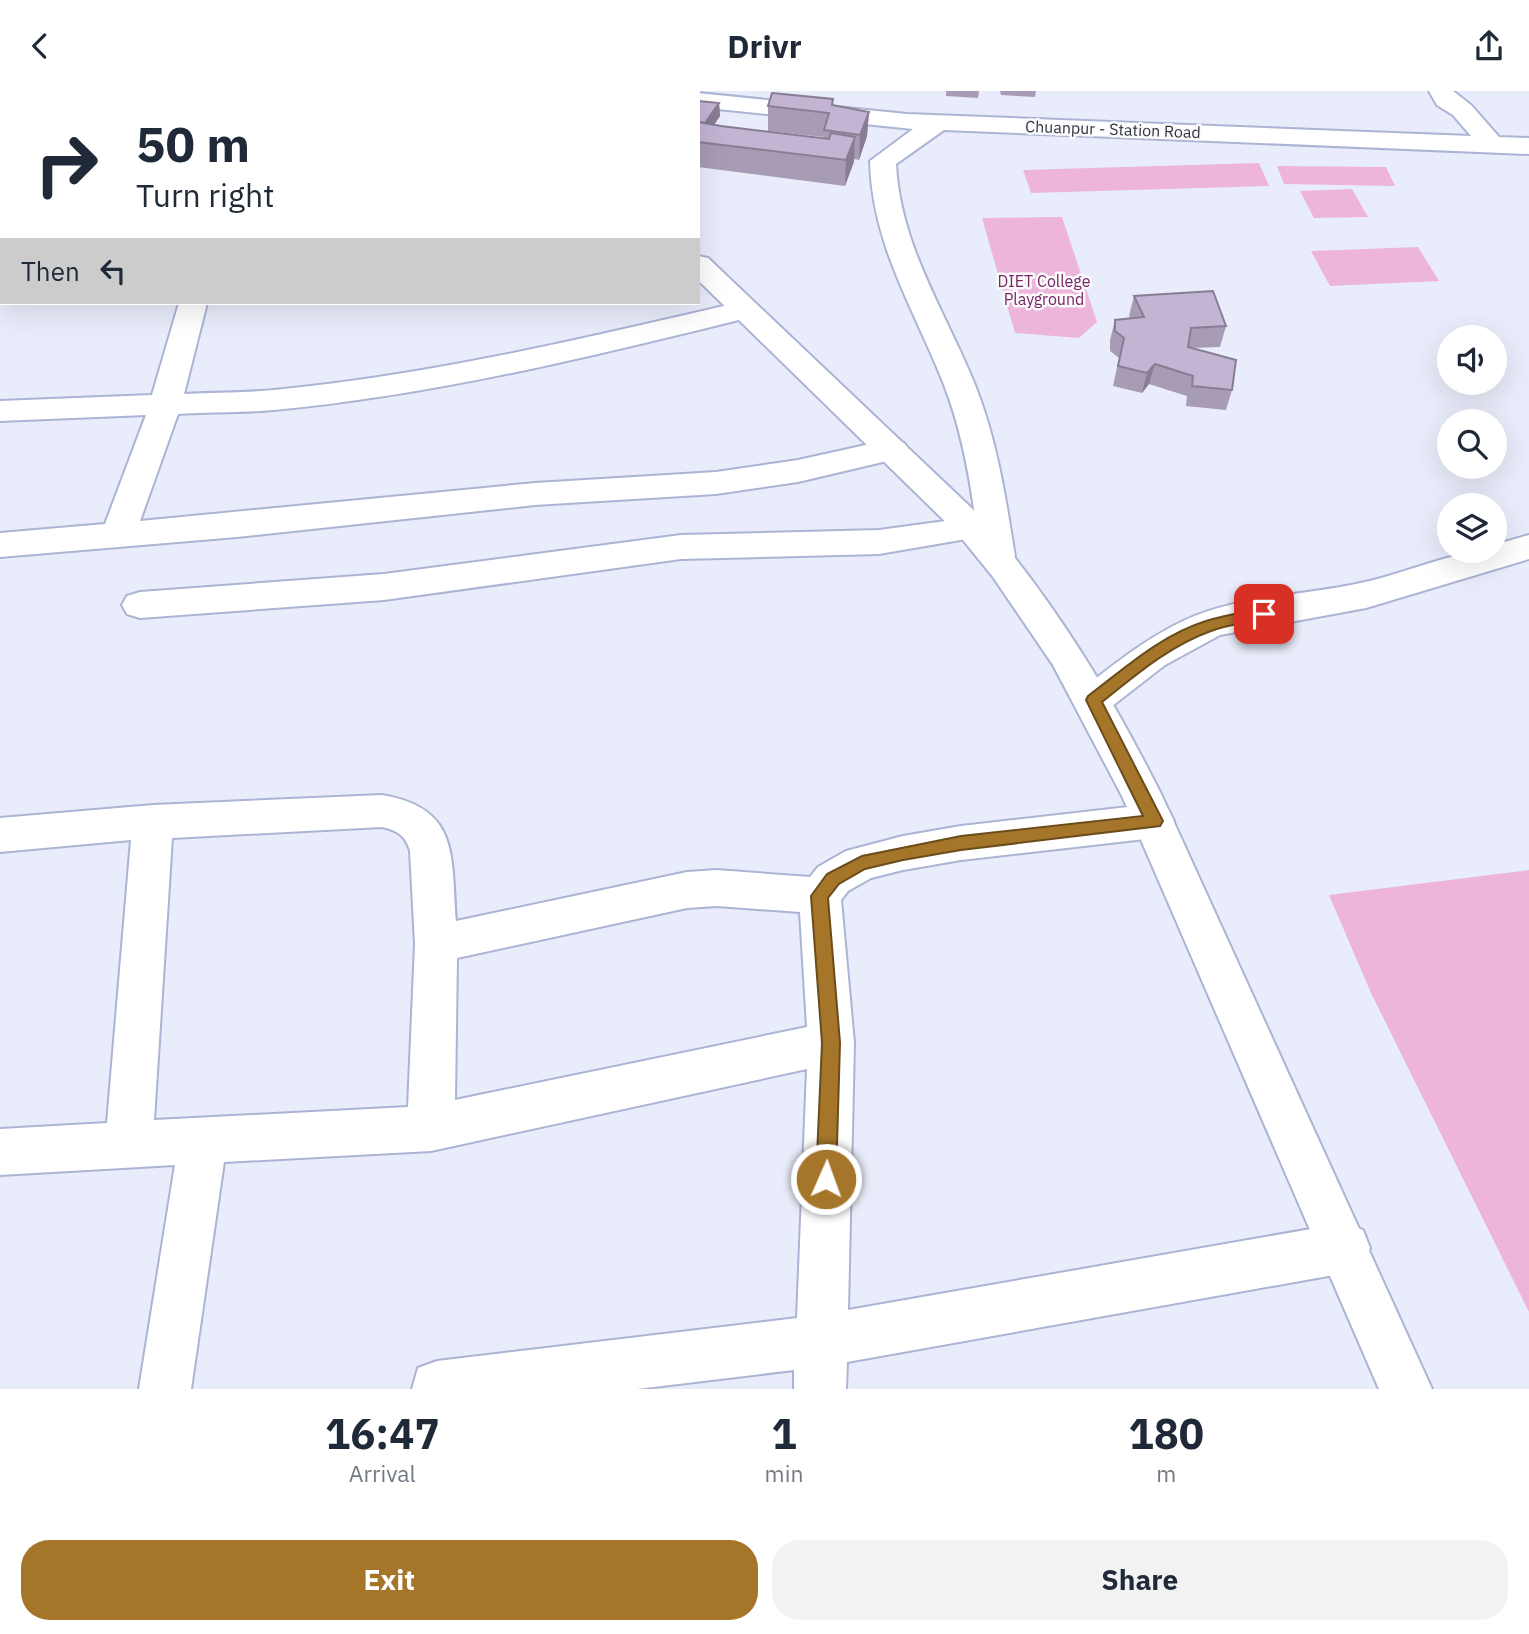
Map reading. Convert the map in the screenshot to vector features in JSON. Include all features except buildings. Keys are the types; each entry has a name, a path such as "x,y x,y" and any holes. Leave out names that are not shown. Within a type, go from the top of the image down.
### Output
{"street":[{"path":"869,91 883,161 882,187 890,226 960,386 988,476 998,557"},
{"path":"1440,143 1436,110 1444,95 1462,110 1492,145"},
{"name":"Chuanpur - Station Road","path":"700,100 939,122 1529,146"},
{"path":"883,161 939,122"},
{"path":"700,266 971,527 998,557 1094,700 1154,821 1406,1389"},
{"path":"118,535 165,405 192,305"},
{"path":"0,411 284,399 440,377 537,358 746,310"},
{"path":"0,545 535,494 716,483 798,471 893,450"},
{"path":"140,605 384,587 681,547 878,542 971,527"},
{"path":"1094,700 1152,655 1209,625 1366,595 1529,547"},
{"path":"0,835 153,821 382,811 410,817 421,826 430,852 436,944 431,1128"},
{"path":"129,1146 153,821"},
{"path":"820,1365 831,1043 820,896 833,879 862,863 903,853 961,843 1154,821"},
{"path":"436,944 687,890 717,888 820,896"},
{"path":"0,1153 431,1128 831,1043"},
{"path":"165,1389 203,1141"},
{"path":"437,1387 820,1365 1345,1248"}],"green space":[{"path":"1259,163 1269,186 1031,193 1023,170"},
{"path":"1277,166 1386,167 1395,186 1284,184"},
{"path":"1352,189 1368,217 1314,218 1300,191"},
{"name":"DIET College Playground","path":"1062,217 1097,322 1079,338 1015,333 982,218"},
{"path":"1418,247 1439,281 1330,286 1311,251"},
{"path":"1529,870 1529,1312 1371,993 1329,895"}],"route":[{"path":"826,1179 831,1043 820,896 833,879 862,863 903,853 961,843 1154,821 1094,700 1152,655 1177,640 1209,625 1264,614"}]}
